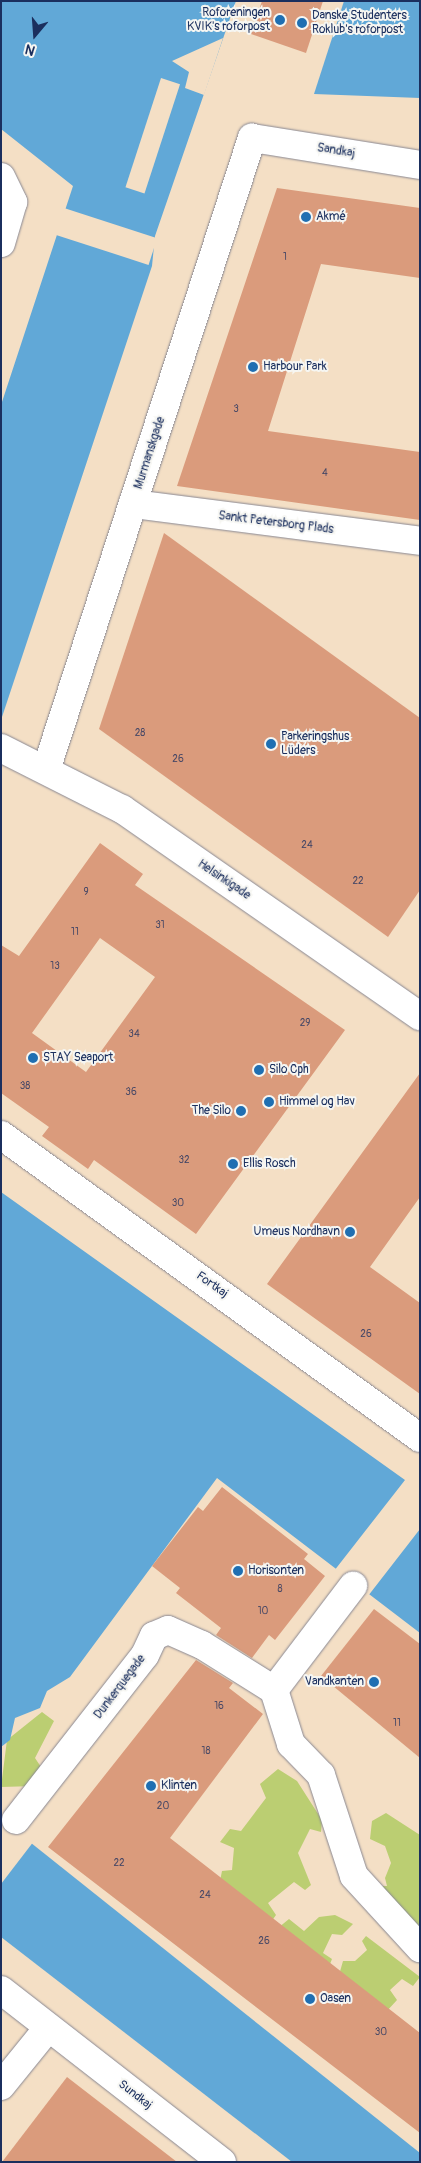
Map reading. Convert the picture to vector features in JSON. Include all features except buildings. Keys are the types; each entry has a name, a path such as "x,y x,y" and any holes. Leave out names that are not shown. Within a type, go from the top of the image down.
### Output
{"street":[{"name":"Sandkaj","path":"252,138 420,165"},
{"name":"Murmanskgade","path":"47,767 252,138"},
{"path":"1,178 13,202 1,243"},
{"name":"Sankt Petersborg Plads","path":"133,504 420,541"},
{"name":"Helsinkigade","path":"12,751 47,767 122,809 420,1016"},
{"name":"Fortkaj","path":"1,1135 420,1438"},
{"path":"352,1586 274,1690 291,1744 321,1775 354,1876 420,1948"},
{"name":"Dunkerquegade","path":"16,1820 145,1655 154,1636 168,1630 202,1644 234,1669 274,1690"},
{"name":"Sundkaj","path":"1,1990 222,2162"},
{"path":"1,2086 48,2028"}],"green space":[{"path":"42,1712 54,1721 35,1758 45,1773 35,1786 1,1787 7,1740"},
{"path":"278,1769 297,1781 322,1820 321,1832 310,1829 298,1853 311,1885 305,1890 294,1882 268,1903 276,1915 271,1922 220,1881 222,1871 232,1870 234,1848 220,1842 230,1829 241,1831 266,1798 260,1784"},
{"path":"386,1813 420,1835 420,1936 375,1886 387,1886 385,1878 391,1863 385,1846 370,1839 372,1821"},
{"path":"335,1915 353,1924 342,1935 332,1934 323,1953 332,1959 328,1969 278,1928 289,1919 304,1931 319,1917"},
{"path":"366,1936 420,1977 413,1986 402,1979 390,1990 397,2000 386,2012 339,1975 343,1961 355,1961 367,1950 362,1941"}],"water":[{"path":"1,1 236,1 155,236 152,266 1,720 1,405 73,186 1,129"},
{"path":"344,1 420,1 420,98 314,94"},
{"path":"1,1162 420,1467 420,1633 217,1478 70,1677 47,1691 40,1708 15,1718 10,1740 1,1747"},
{"path":"1,1819 420,2153 420,2162 292,2162 1,1937"}],"pier":[{"path":"223,38 204,95 185,88 189,72 172,61"},
{"path":"161,78 180,84 144,194 125,187"},
{"path":"64,208 157,238 149,265 55,235"},
{"path":"1,1161 420,1464 420,1529 368,1596 334,1571 405,1480 1,1192"},
{"path":"4,1818 34,1841 1,1884 1,1822"}],"place":[{"name":"Roforeningen KVIK's roforpost","path":"280,20"},
{"name":"Danske Studenters Roklub's roforpost","path":"302,23"},
{"name":"Akmé","path":"306,217"},
{"name":"Harbour Park","path":"253,367"},
{"name":"Parkeringshus Lüders","path":"271,744"},
{"name":"STAY Seaport","path":"33,1058"},
{"name":"Silo Cph","path":"259,1070"},
{"name":"Himmel og Hav","path":"269,1102"},
{"name":"The Silo","path":"241,1111"},
{"name":"Ellis Rosch","path":"233,1164"},
{"name":"Umeus Nordhavn","path":"350,1232"},
{"name":"Horisonten","path":"238,1571"},
{"name":"Vandkanten","path":"374,1682"},
{"name":"Klinten","path":"151,1786"},
{"name":"Oasen","path":"310,1999"}]}
